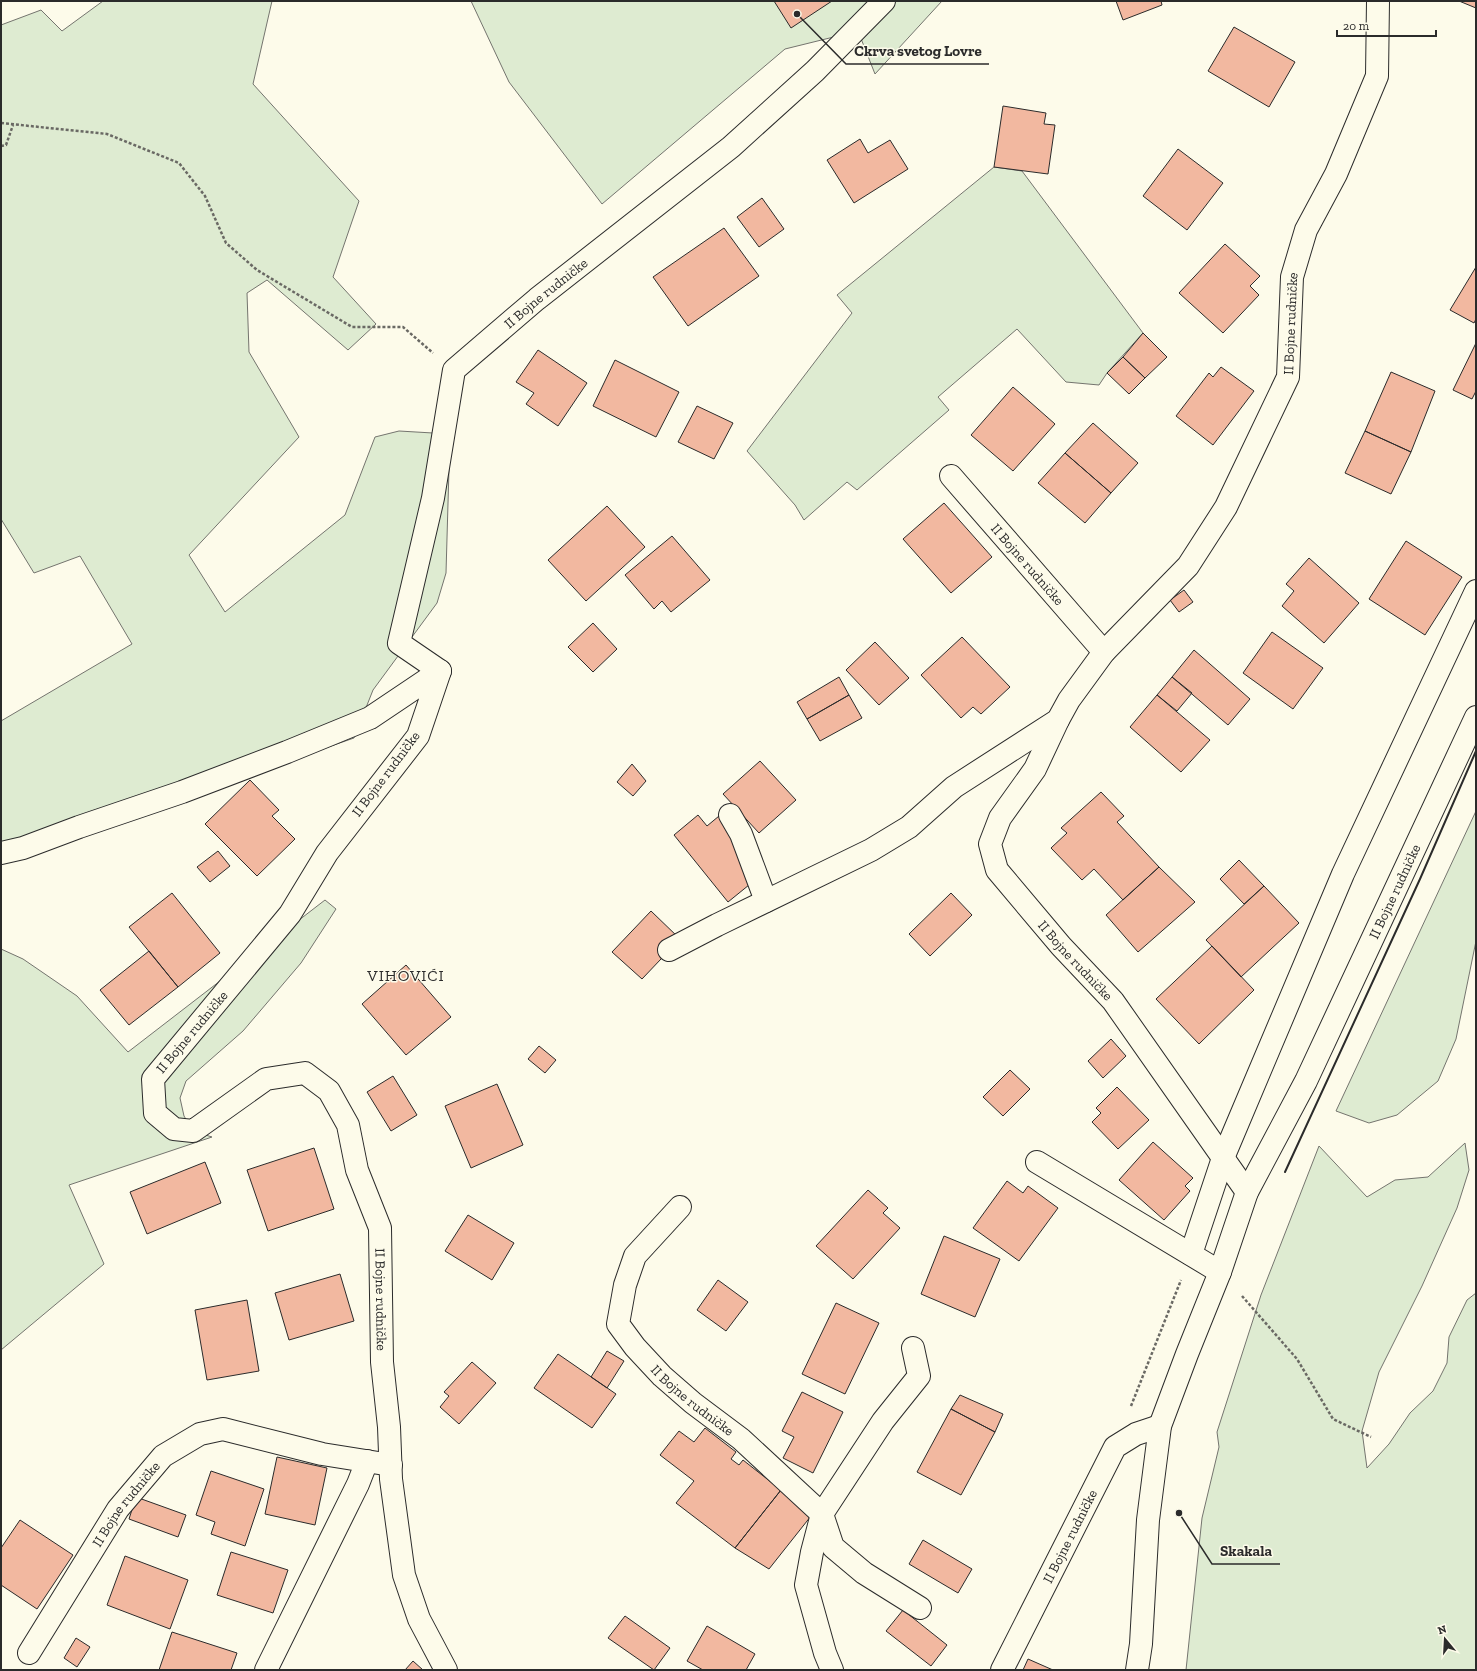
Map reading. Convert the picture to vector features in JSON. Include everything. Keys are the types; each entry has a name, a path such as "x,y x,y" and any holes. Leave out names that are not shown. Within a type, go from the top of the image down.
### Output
{"street":[{"name":"II Bojne rudničke","path":"454,370 537,299 731,147 815,71 884,1"},
{"name":"II Bojne rudničke","path":"1247,1192 1113,1001 1061,946 997,870 990,844 1000,818 1035,769 1058,720 1070,700 1104,652 1188,566 1226,506 1288,377 1292,277 1306,230 1336,174 1376,76 1378,1"},
{"path":"1,853 23,848 79,827 182,792 370,718 440,671 399,644 433,498 454,370"},
{"name":"II Bojne rudničke","path":"951,476 1104,652"},
{"path":"1191,1254 1223,1158 1343,874 1476,591"},
{"name":"II Bojne rudničke","path":"440,671 418,736 327,853 290,914 153,1079 155,1113 174,1129 193,1130 266,1079 305,1073 329,1091 348,1125 356,1170 380,1228 382,1362 389,1427 391,1479 404,1575 419,1619 446,1670"},
{"name":"II Bojne rudničke","path":"1137,1670 1141,1644 1148,1520 1160,1426 1220,1272 1247,1192 1306,1081 1476,717"},
{"name":"II Bojne rudničke","path":"669,950 717,924 871,850 909,827 954,787 1058,720"},
{"path":"730,815 741,834 766,901"},
{"path":"1037,1162 1220,1272"},
{"name":"II Bojne rudničke","path":"680,1207 635,1256 625,1285 618,1324 635,1347 662,1376 693,1403 741,1439 822,1514"},
{"path":"832,1670 825,1653 806,1585 812,1552 822,1514 883,1421 919,1376 913,1348"},
{"path":"1114,1447 1136,1434 1160,1426"},
{"name":"II Bojne rudničke","path":"28,1653 118,1509 164,1456 200,1434 223,1429 322,1454 391,1465"},
{"name":"II Bojne rudničke","path":"1002,1670 1114,1447"},
{"path":"266,1670 358,1484 367,1461"},
{"path":"822,1514 832,1547 864,1573 920,1608"}],"path":[{"path":"1,123 107,134 179,163 205,196 226,243 257,270 352,327 403,328 454,370"},
{"path":"1,146 6,145 13,125"},
{"path":"1114,1447 1191,1254"},
{"path":"1220,1272 1297,1359 1333,1419 1371,1437"}],"green space":[{"path":"103,1 272,1 253,84 359,201 333,277 376,324 348,350 267,280 247,293 249,352 299,437 189,555 225,612 345,515 375,437 399,431 450,434 446,573 437,603 373,690 354,738 1,861 1,721 132,644 80,556 34,573 1,519 1,25 41,10 62,31"},
{"path":"471,1 942,1 875,74 858,31 785,49 602,204 509,82"},
{"path":"994,167 1022,171 1143,333 1107,373 1099,385 1066,382 1017,329 938,397 949,410 857,490 847,482 804,520 795,505 747,451 852,313 837,295"},
{"path":"1476,811 1476,941 1456,1039 1438,1081 1397,1115 1369,1123 1336,1111"},
{"path":"325,900 336,909 301,963 243,1031 186,1081 180,1098 184,1116 193,1131 212,1137 69,1185 104,1264 1,1350 1,949 23,959 77,996 128,1052"},
{"path":"1465,1143 1469,1170 1457,1208 1422,1286 1379,1372 1362,1431 1367,1468 1389,1444 1410,1413 1433,1391 1447,1363 1449,1337 1467,1300 1476,1293 1476,1670 1186,1670 1202,1518 1219,1447 1217,1432 1261,1295 1319,1146 1367,1197 1395,1180 1428,1177"}],"building":[{"path":"774,1 832,1 791,28"},
{"path":"1116,1 1161,1 1162,5 1123,20"},
{"path":"1459,1 1476,1 1476,8"},
{"path":"1234,27 1295,62 1269,107 1208,71"},
{"path":"1003,106 1046,113 1044,124 1055,125 1048,174 994,167"},
{"path":"860,139 868,153 890,140 908,169 854,203 827,160"},
{"path":"1178,149 1223,183 1187,230 1143,196"},
{"path":"762,198 784,229 759,247 737,217"},
{"path":"724,228 759,276 688,326 653,277"},
{"path":"1225,244 1260,276 1250,286 1259,295 1223,333 1179,293"},
{"path":"1476,267 1476,319 1474,323 1450,310"},
{"path":"1143,333 1167,357 1145,378 1123,357"},
{"path":"1476,343 1476,391 1472,399 1453,390"},
{"path":"538,350 587,383 558,426 526,404 534,393 516,382"},
{"path":"1123,357 1145,378 1129,394 1107,373"},
{"path":"615,360 679,392 656,437 593,406"},
{"path":"1221,367 1254,391 1213,445 1176,416 1209,373 1213,377"},
{"path":"1391,372 1435,391 1411,452 1365,431"},
{"path":"1013,387 1055,424 1013,471 971,435"},
{"path":"697,406 733,423 714,459 678,442"},
{"path":"1093,423 1138,463 1111,493 1065,453"},
{"path":"1365,431 1411,452 1391,494 1345,473"},
{"path":"1065,453 1111,493 1085,523 1038,483"},
{"path":"944,503 992,557 951,593 903,539"},
{"path":"607,506 645,547 586,601 548,560"},
{"path":"672,536 710,580 671,612 662,601 654,609 625,575"},
{"path":"1406,541 1462,577 1425,635 1369,599"},
{"path":"1309,558 1359,603 1324,643 1282,606 1294,591 1286,584"},
{"path":"1184,590 1193,602 1179,612 1170,600"},
{"path":"593,623 617,649 593,672 568,647"},
{"path":"1272,632 1323,668 1293,709 1243,673"},
{"path":"962,637 1010,687 981,714 973,707 961,718 921,675"},
{"path":"875,642 909,678 879,705 846,670"},
{"path":"1194,650 1250,699 1228,725 1172,677"},
{"path":"839,677 849,695 807,719 797,702"},
{"path":"1172,677 1192,693 1177,711 1157,695"},
{"path":"849,695 862,718 820,741 807,719"},
{"path":"1157,695 1210,740 1181,772 1130,727"},
{"path":"760,761 796,800 759,833 723,794"},
{"path":"632,764 646,781 633,796 617,782"},
{"path":"250,780 279,810 272,816 295,839 257,876 205,824"},
{"path":"1101,792 1124,816 1117,822 1159,867 1123,900 1094,869 1082,880 1051,848 1067,833 1061,828"},
{"path":"698,815 707,826 719,816 765,872 728,902 674,835"},
{"path":"218,851 230,866 210,882 197,867"},
{"path":"1239,860 1264,886 1244,904 1220,879"},
{"path":"1159,867 1195,902 1138,952 1106,915"},
{"path":"1264,886 1299,923 1241,977 1206,940"},
{"path":"172,893 220,953 178,987 129,927"},
{"path":"951,893 972,915 930,956 909,934"},
{"path":"651,911 680,939 642,979 612,952"},
{"path":"1212,946 1254,990 1199,1044 1156,999"},
{"path":"149,951 178,987 129,1025 100,990"},
{"path":"406,965 451,1017 406,1055 362,1004"},
{"path":"1111,1039 1126,1056 1103,1078 1088,1061"},
{"path":"539,1046 556,1060 545,1073 528,1059"},
{"path":"1010,1070 1030,1089 1003,1116 983,1097"},
{"path":"393,1076 417,1115 391,1131 367,1092"},
{"path":"497,1084 523,1145 471,1168 445,1106"},
{"path":"1117,1087 1149,1120 1118,1149 1092,1122 1101,1113 1096,1108"},
{"path":"1153,1142 1193,1178 1185,1186 1190,1191 1164,1220 1119,1180"},
{"path":"314,1148 334,1209 268,1231 247,1170"},
{"path":"205,1162 221,1203 147,1234 130,1192"},
{"path":"1007,1181 1023,1193 1028,1186 1058,1208 1019,1261 973,1228"},
{"path":"868,1190 888,1208 883,1213 900,1228 853,1279 816,1246"},
{"path":"468,1215 514,1243 492,1280 445,1251"},
{"path":"944,1236 1000,1259 975,1317 921,1294"},
{"path":"340,1274 354,1321 289,1340 275,1293"},
{"path":"718,1280 748,1302 726,1331 697,1310"},
{"path":"247,1300 259,1371 207,1380 195,1310"},
{"path":"836,1303 879,1323 845,1394 802,1374"},
{"path":"607,1351 624,1361 607,1388 591,1377"},
{"path":"558,1354 616,1394 592,1428 534,1388"},
{"path":"472,1362 496,1383 459,1424 440,1407 449,1396 444,1392"},
{"path":"802,1392 843,1412 813,1473 783,1458 794,1437 782,1431"},
{"path":"960,1395 1003,1414 995,1432 951,1409"},
{"path":"951,1409 995,1432 961,1495 917,1472"},
{"path":"705,1428 736,1452 731,1459 739,1465 743,1460 781,1490 735,1548 676,1503 694,1481 660,1455 679,1431 694,1442"},
{"path":"277,1457 327,1468 315,1525 265,1514"},
{"path":"211,1471 264,1489 245,1546 211,1534 215,1522 196,1515"},
{"path":"781,1490 811,1516 769,1569 735,1548"},
{"path":"136,1497 186,1515 178,1537 129,1519"},
{"path":"20,1520 73,1555 37,1609 1,1585 1,1548"},
{"path":"923,1540 972,1569 958,1593 909,1564"},
{"path":"231,1552 288,1570 273,1613 217,1595"},
{"path":"125,1556 188,1580 170,1629 107,1605"},
{"path":"903,1610 947,1645 931,1666 886,1631"},
{"path":"625,1616 670,1648 654,1670 608,1638"},
{"path":"707,1626 755,1654 746,1670 703,1670 687,1661"},
{"path":"172,1632 237,1653 231,1670 159,1670"},
{"path":"76,1638 90,1647 77,1667 64,1658"},
{"path":"1028,1659 1053,1670 1023,1670"},
{"path":"413,1661 423,1670 405,1670"}],"wall":[{"path":"1285,1172 1420,879 1476,751"}],"place":[{"name":"Ckrva svetog Lovre","path":"797,14"},
{"name":"Skakala","path":"1179,1513"}],"district":[{"name":"VIHOVIĆI","path":"406,975"}]}
